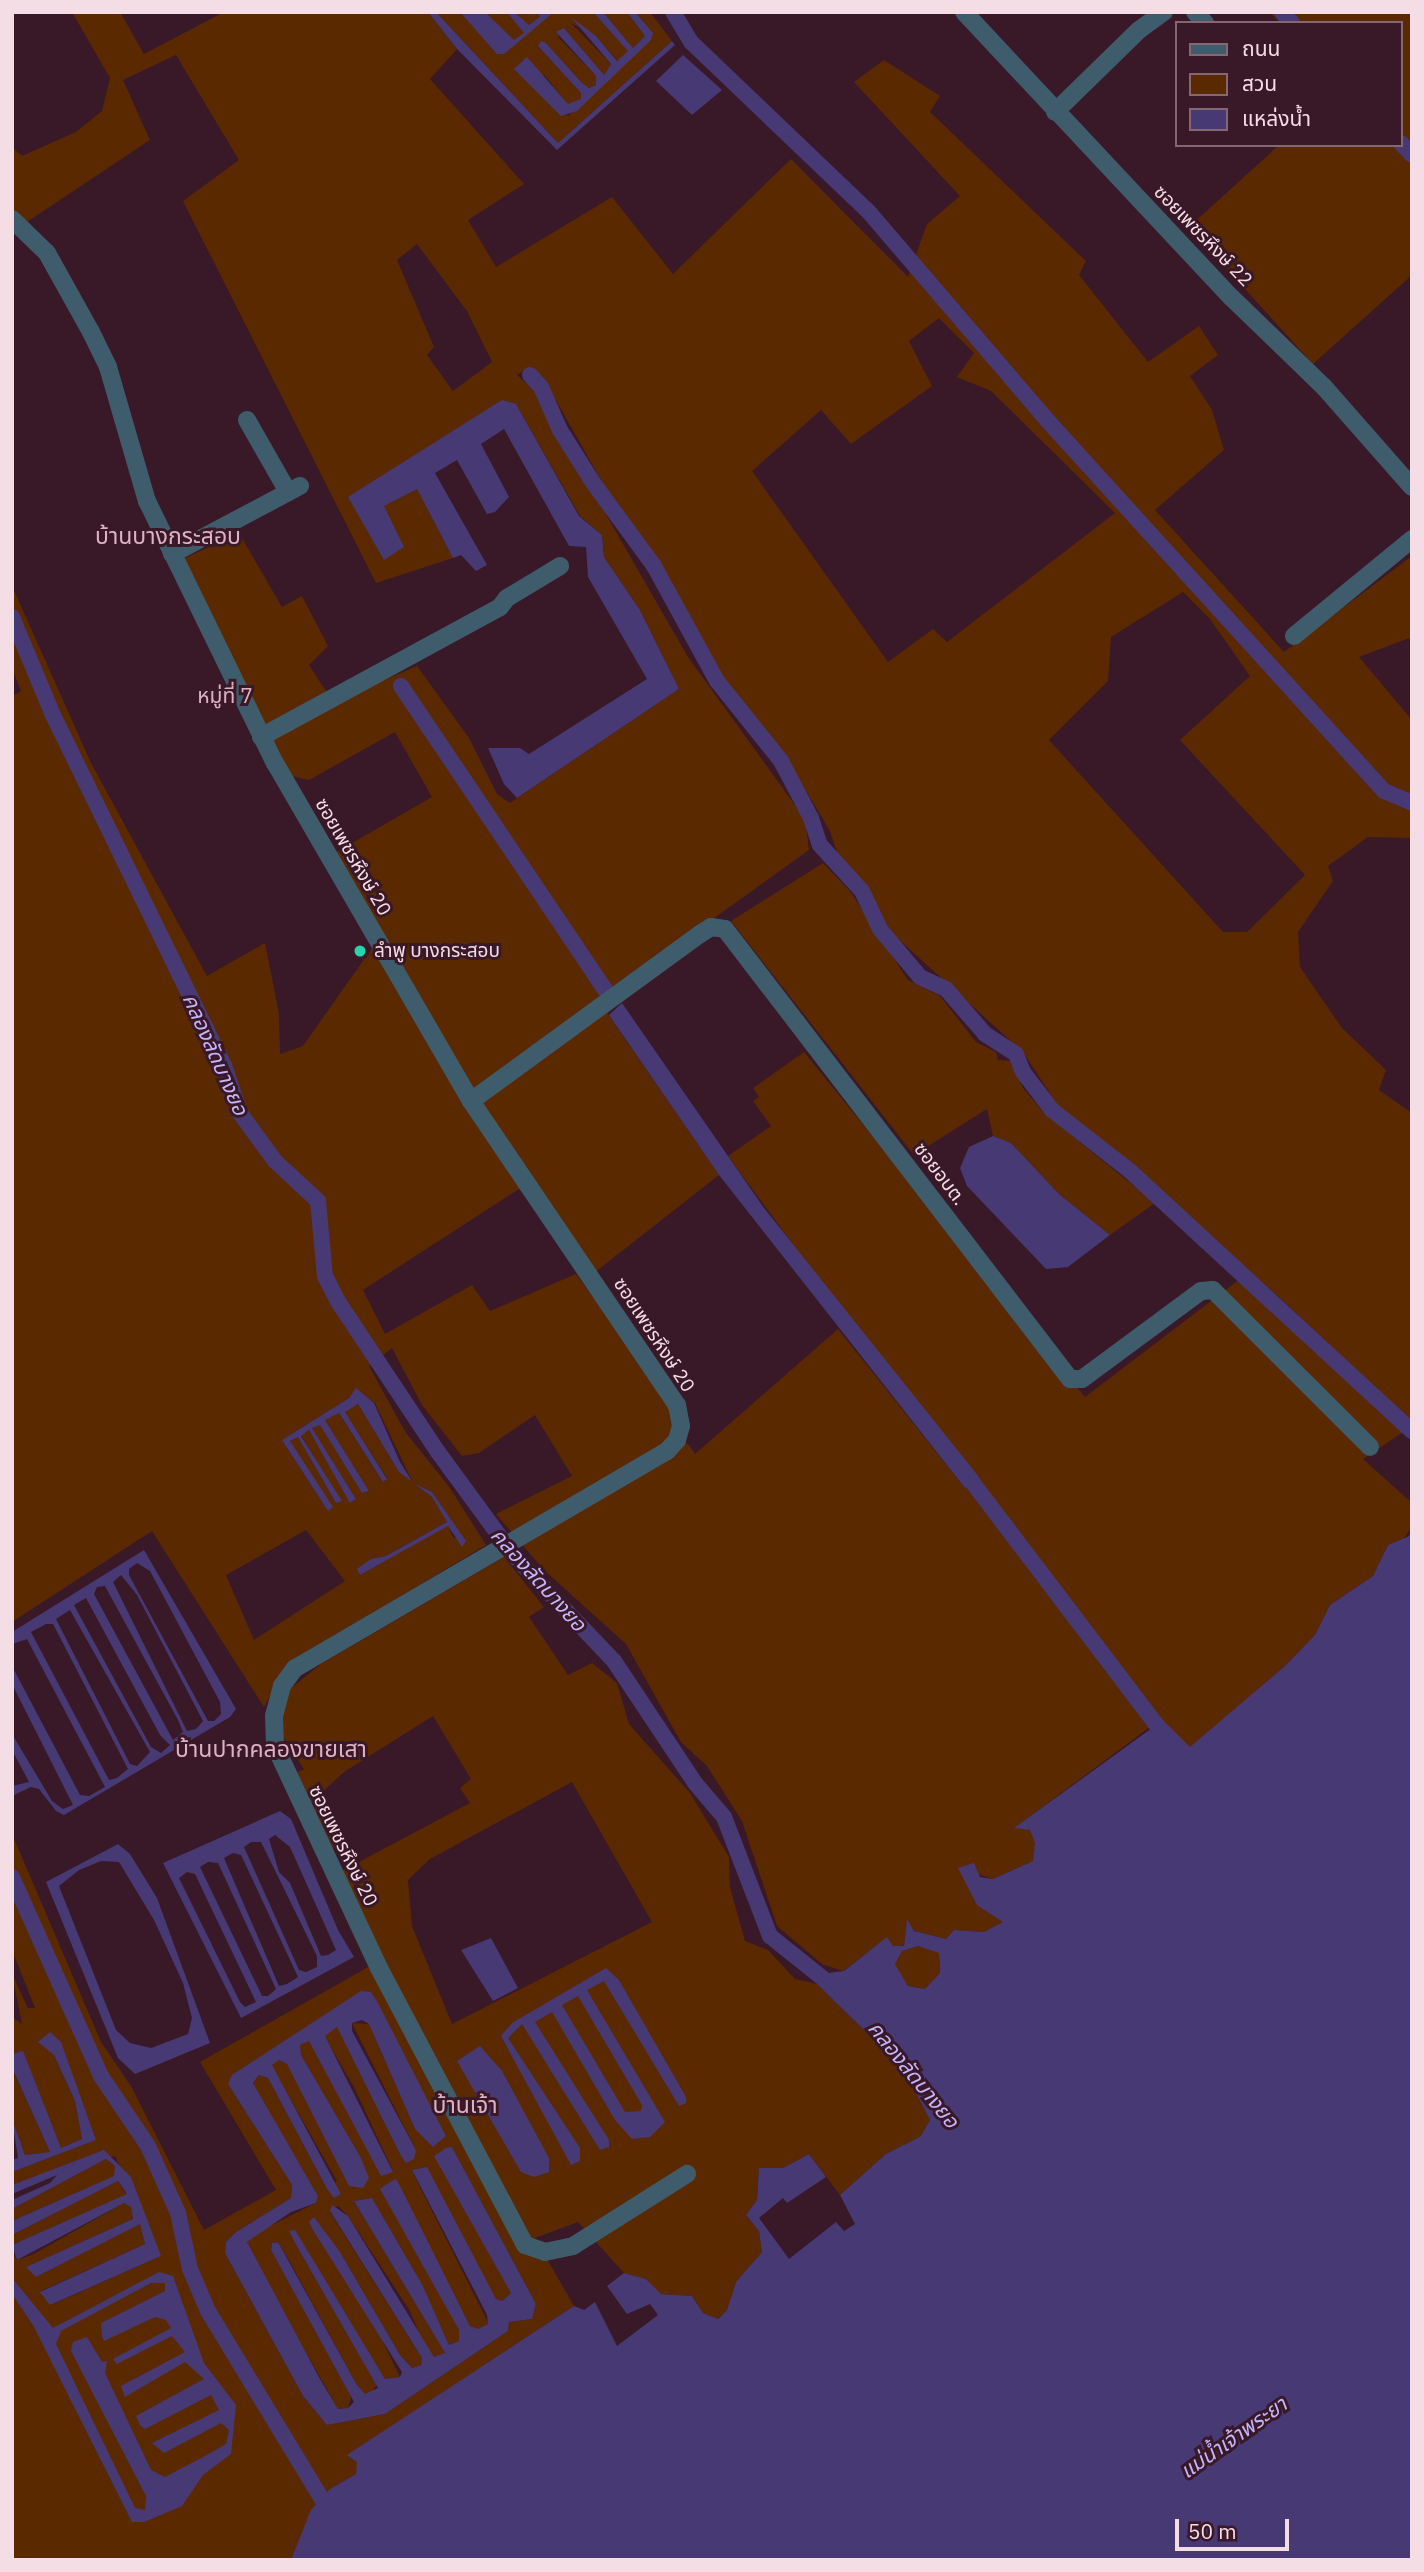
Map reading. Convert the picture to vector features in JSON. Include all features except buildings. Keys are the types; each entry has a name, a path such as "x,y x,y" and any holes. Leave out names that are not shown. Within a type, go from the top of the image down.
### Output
{"street":[{"name":"ซอยเพชรหึงษ์ 22","path":"964,12 1055,111 1324,387 1412,487"},
{"path":"1055,111 1139,30 1164,12"},
{"name":"ซอยเพชรหึงษ์ 20","path":"12,219 47,253 92,332 108,367 140,482 261,737 471,1101 677,1405 681,1426 677,1440 667,1451 530,1527 482,1560 295,1668 282,1686 274,1716 275,1746 379,1968 525,2245 545,2252 573,2246 687,2174"},
{"path":"172,554 294,489 247,420"},
{"path":"1294,636 1412,539"},
{"path":"261,737 500,607 507,598 560,566"},
{"name":"ซอยอบต.","path":"471,1101 710,927 726,929 1070,1379 1082,1379 1200,1291 1213,1290 1370,1447"}],"green space":[{"path":"72,12 120,12 144,54 224,12 428,12 457,49 430,79 524,184 468,220 496,267 612,197 673,274 791,159 908,277 927,224 960,196 854,82 884,60 940,96 930,112 1086,261 1079,275 1148,362 1199,326 1218,355 1190,376 1212,410 1224,450 1155,510 1284,652 1412,556 1412,637 1359,657 1412,720 1412,838 1368,837 1328,866 1333,881 1298,932 1300,967 1342,1028 1386,1070 1379,1090 1412,1113 1412,1422 1279,1297 1058,1106 1023,1052 895,936 838,855 830,831 784,754 713,664 662,569 601,480 553,395 530,367 517,375 535,391 688,657 805,819 809,850 599,1001 719,1175 594,1273 519,1189 363,1290 385,1334 472,1285 490,1311 576,1274 675,1408 670,1435 689,1445 695,1454 838,1329 965,1488 978,1477 816,1276 728,1156 771,1126 753,1101 759,1097 753,1088 804,1052 1085,1397 1240,1279 1405,1431 1363,1459 1412,1503 1412,1527 1404,1538 1388,1545 1373,1576 1330,1605 1315,1635 1286,1665 1190,1748 1150,1727 1017,1826 1030,1830 1036,1843 1033,1861 993,1879 959,1868 1004,1922 984,1932 954,1930 946,1939 914,1931 907,1919 904,1946 893,1947 887,1938 843,1971 822,1964 777,1926 742,1821 707,1766 681,1742 626,1644 544,1570 496,1514 572,1476 535,1415 479,1453 462,1456 422,1405 392,1348 369,1366 406,1433 450,1488 486,1545 287,1665 264,1707 152,1531 12,1622 12,696 21,691 12,668 12,586 91,763 207,976 265,943 279,1014 280,1054 303,1046 372,948 333,854 432,797 395,732 309,780 291,776 183,559 239,533 282,607 302,596 328,646 309,665 333,702 417,666 469,738 497,794 510,803 679,689 640,610 604,557 602,535 580,516 516,404 383,506 417,489 453,558 376,583 183,201 239,160 176,55 123,80 150,140 12,232 12,147 22,156 76,132 102,111 110,78","holes":["417,244 467,311 492,362 453,391 427,355 434,347 397,260","939,318 974,353 957,377 991,391 1115,513 947,642 933,629 888,662 752,471 821,410 851,444 932,386 909,341","1183,592 1210,619 1250,676 1180,740 1305,875 1247,932 1223,932 1049,740 1108,681 1111,637","356,1389 375,1403 413,1482 399,1472 358,1404 344,1411 387,1478 383,1482 338,1412 325,1420 369,1491 362,1493 320,1424 312,1428 356,1499 351,1503 309,1430 301,1435 341,1501 336,1503 298,1437 290,1441 328,1511 282,1440 349,1398","414,1484 432,1492 466,1542 453,1537 448,1525 360,1575 371,1559 386,1556 447,1522 432,1497","306,1530 345,1581 254,1640 226,1575"]},
{"path":"436,12 593,12 629,51 618,61 596,36 571,23 611,64 604,75 564,28 558,37 596,76 596,85 589,88 582,83 546,43 538,46 581,93 582,99 568,105 542,72 568,116 653,33 635,12 650,12 672,41 558,143"},
{"path":"603,12 627,12 645,36 633,48"},
{"path":"1270,12 1412,12 1412,275 1313,364 1189,227 1277,147 1403,147 1403,21 1278,21"},
{"path":"823,863 850,891 908,980 940,996 976,1042 996,1052 998,1060 1012,1061 1023,1088 1045,1114 1155,1203 1110,1235 1059,1194 1011,1143 993,1136 987,1109 914,1155 731,921"},
{"path":"504,1557 544,1607 529,1617 568,1675 592,1663 617,1683 629,1724 690,1793 729,1857 730,1887 745,1941 768,1950 795,1979 817,1984 903,2068 930,2120 920,2137 886,2154 840,2195 809,2154 783,2168 759,2168 757,2200 746,2215 759,2231 762,2252 736,2282 727,2310 717,2319 703,2313 692,2296 660,2294 646,2279 624,2273 578,2222 535,2238 574,2306 348,2455 358,2461 356,2474 330,2489 291,2560 12,2560 12,2252 17,2260 34,2254 124,2203 131,2206 133,2219 27,2267 36,2277 140,2223 145,2244 41,2291 51,2305 161,2256 115,2156 12,2185 12,2172 96,2140 60,2042 50,2032 54,2055 75,2101 82,2139 61,2148 23,2052 12,2054 12,2017 22,2024 12,1974 28,2008 35,2008 12,1950 12,1834 101,2042 131,2086 204,2230 276,2190 200,2062 370,1966 340,1872 470,1803 460,1788 471,1779 433,1716 344,1772 320,1794 342,1842 333,1848 291,1776 304,1769 278,1729 290,1689 321,1664","holes":["572,1782 652,1922 452,2024 412,1926 408,1880 430,1859","371,1992 446,2136 415,2129 369,2024 352,2023 416,2150 400,2154 348,2043 337,2027 328,2029 324,2036 354,2087 393,2171 352,2116 317,2049 309,2041 300,2045 301,2055 360,2156 287,2064 279,2060 271,2065 337,2181 327,2189 268,2078 259,2075 253,2084 318,2196 316,2203 256,2233 247,2241 251,2255 338,2409 348,2408 352,2395 271,2250 272,2243 278,2242 290,2262 357,2385 365,2395 371,2393 378,2383 289,2232 385,2379 400,2377 340,2252 400,2355 412,2368 421,2365 422,2358 330,2212 338,2206 348,2216 410,2311 426,2350 435,2358 445,2353 354,2201 372,2198 423,2286 449,2345 459,2341 459,2330 395,2179 470,2326 478,2330 489,2324 412,2171 496,2299 502,2301 512,2292 435,2156 452,2147 536,2304 532,2319 509,2322 508,2331 385,2414 327,2425 303,2396 225,2253 226,2242 236,2232 291,2198 292,2185 228,2084"]},
{"path":"918,1946 939,1952 940,1973 925,1989 908,1986 894,1964 902,1951"},
{"path":"12,2060 13,2071 50,2152 25,2155 12,2119"},
{"path":"106,2159 115,2166 115,2176 12,2221 12,2209"},
{"path":"118,2181 127,2195 12,2245 12,2235"}],"water":[{"path":"428,12 436,12 558,143 672,41 675,45 557,150 457,49"},
{"path":"460,12 485,12 514,40 524,33 507,12 514,12 529,25 540,17 537,12 554,12 504,54 497,54"},
{"path":"593,12 603,12 633,48 645,36 627,12 635,12 653,33 651,40 577,111 561,116 514,69 527,57 568,104 581,99 581,93 538,46 541,41 546,43 582,83 589,88 596,85 596,76 556,32 564,28 604,75 611,64 571,17 596,36 617,61 628,51"},
{"path":"683,55 722,90 692,115 656,81"},
{"path":"502,400 516,404 579,516 602,535 604,557 640,610 679,689 517,798 504,784 488,748 520,748 529,754 647,679 588,577 586,547 569,546 504,429 481,444 509,497 495,512 487,514 457,460 435,473 487,565 476,571 461,555 453,558 417,489 384,506 404,547 384,560 348,497"},
{"path":"622,1003 764,1208 979,1477 965,1488 719,1175 609,1015"},
{"path":"993,1136 1011,1143 1059,1194 1110,1235 1068,1267 1046,1269 967,1186 960,1168 969,1147"},
{"path":"356,1388 374,1403 400,1462 413,1482 399,1472 358,1404 345,1412 387,1479 383,1482 339,1413 325,1420 369,1491 362,1493 320,1425 312,1428 356,1499 350,1503 309,1430 301,1436 342,1501 336,1503 298,1437 290,1441 333,1507 328,1511 282,1440 349,1398"},
{"path":"414,1484 432,1492 466,1541 462,1547 448,1526 360,1575 357,1569 371,1559 386,1556 447,1522 432,1497"},
{"name":"แม่น้ำเจ้าพระยา","path":"1412,1530 1412,2560 291,2560 311,2510 330,2489 356,2474 357,2462 347,2455 574,2306 584,2310 595,2302 617,2346 658,2315 650,2304 627,2314 607,2286 624,2273 646,2279 661,2294 692,2296 703,2313 718,2319 727,2310 736,2282 762,2252 759,2231 746,2215 757,2200 759,2168 783,2168 809,2154 826,2177 787,2203 783,2198 759,2218 789,2259 836,2222 844,2231 855,2224 840,2195 886,2154 920,2137 930,2120 903,2068 817,1984 828,1973 844,1971 887,1937 893,1946 904,1946 907,1919 914,1931 946,1939 954,1930 984,1932 1003,1922 977,1905 958,1868 974,1863 980,1877 993,1879 1033,1861 1035,1843 1030,1830 1014,1828 1163,1720 1190,1747 1286,1665 1315,1635 1330,1605 1373,1576 1388,1545 1409,1536","holes":["918,1946 939,1953 940,1973 925,1989 908,1986 895,1964 902,1951"]},
{"path":"144,1550 236,1709 230,1717 64,1815 56,1811 39,1789 31,1787 12,1796 12,1786 29,1782 12,1750 12,1734 52,1801 63,1809 73,1805 12,1684 12,1666 80,1795 89,1796 105,1787 27,1639 12,1644 12,1632","holes":["137,1563 150,1571 220,1702 221,1714 214,1721 208,1721 129,1575 129,1569","121,1575 137,1595 203,1721 196,1729 187,1731 113,1582","105,1586 178,1720 183,1732 173,1740 94,1594 97,1587","86,1598 160,1735 170,1745 161,1753 151,1747 74,1605","70,1610 150,1752 137,1766 130,1764 56,1619","46,1624 53,1624 128,1769 117,1778 109,1780 31,1632"]},
{"path":"280,1811 291,1819 338,1930 354,1957 241,2018 163,1863","holes":["275,1835 290,1847 336,1950 328,1955 321,1956 290,1883 279,1872 269,1839","251,1842 261,1842 317,1956 317,1967 306,1972 299,1970 244,1847","233,1853 241,1855 298,1977 287,1984 279,1986 224,1858","208,1862 218,1863 276,1989 268,1996 262,1996 200,1867","187,1872 195,1874 256,2002 245,2007 240,2002 179,1878"]},
{"path":"118,1844 130,1854 157,1898 210,2043 135,2074 118,2058 46,1882","holes":["101,1861 119,1862 154,1920 183,1983 192,2018 188,2034 151,2048 130,2043 116,2030 59,1886 79,1870"]},
{"path":"491,1938 518,1988 493,2001 461,1950"},
{"path":"606,1968 619,1980 686,2097 686,2103 679,2106 604,1981 587,1990 665,2122 650,2137 632,2139 615,2120 552,2012 535,2022 609,2140 609,2147 600,2150 522,2024 508,2038 580,2148 580,2161 571,2165 501,2036 512,2023","holes":["578,1996 642,2105 641,2111 625,2112 562,2005"]},
{"path":"361,1991 371,1992 378,2003 446,2136 433,2147 415,2129 369,2024 362,2020 352,2023 352,2031 416,2150 414,2159 406,2163 337,2027 325,2036 393,2172 381,2176 309,2041 300,2045 301,2055 360,2156 369,2178 363,2188 349,2186 287,2064 279,2060 272,2065 341,2194 334,2198 268,2078 259,2075 253,2083 318,2196 316,2203 291,2212 247,2242 320,2379 338,2409 348,2408 354,2402 271,2250 272,2243 278,2242 357,2385 365,2394 378,2388 289,2231 295,2230 385,2379 400,2377 402,2372 313,2230 309,2222 314,2217 340,2252 400,2355 412,2368 421,2365 422,2358 330,2211 332,2205 348,2216 434,2357 445,2353 354,2201 372,2198 423,2286 449,2345 459,2341 459,2330 380,2189 396,2179 470,2326 478,2329 488,2324 487,2315 412,2170 427,2167 496,2299 502,2301 511,2293 434,2156 446,2148 452,2147 536,2304 532,2319 509,2322 508,2331 385,2414 327,2425 303,2396 225,2253 226,2242 236,2232 291,2198 292,2185 228,2084 232,2075"},
{"path":"50,2032 61,2042 96,2140 12,2172 12,2160 18,2158 12,2119 25,2155 50,2152 13,2070 12,2054 23,2051 61,2148 82,2139 75,2101 54,2055 38,2042"},
{"path":"480,2046 502,2071 549,2158 549,2172 534,2177 521,2172 457,2061"},
{"path":"104,2150 131,2177 161,2256 50,2305 40,2292 145,2244 140,2224 36,2277 26,2267 133,2219 131,2207 124,2203 17,2260 12,2245 127,2194 118,2181 12,2235 12,2221 114,2176 115,2166 106,2159 12,2209 12,2200 50,2183 57,2175 12,2194 12,2185"},
{"path":"159,2272 173,2276 204,2363 236,2405 231,2454 203,2475 182,2506 144,2522 132,2522 33,2325 12,2294 12,2278 53,2328","holes":["151,2283 165,2283 165,2291 101,2323 104,2341 155,2317 166,2320 171,2328 113,2359 117,2364 172,2336 185,2352 121,2386 125,2397 185,2362 204,2379 136,2416 140,2425 145,2429 211,2395 219,2410 152,2443 164,2453 221,2423 229,2430 226,2444 165,2477 151,2470 105,2373 107,2361 102,2362 87,2337 73,2342 71,2351 146,2496 145,2510 135,2508 56,2344 61,2331"]}],"waterway":[{"path":"673,12 691,42 868,211 1047,420 1384,791 1412,803"},
{"path":"1282,12 1290,21"},
{"path":"1403,145 1412,155"},
{"path":"530,375 541,387 560,430 594,484 654,566 717,681 781,761 811,818 820,845 862,891 880,929 920,977 946,989 985,1034 1016,1054 1023,1072 1052,1110 1130,1171 1412,1431"},
{"name":"คลองลัดบางยอ","path":"12,617 53,715 224,1065 240,1113 275,1161 318,1201 325,1276 337,1300 438,1452 514,1556 614,1661 695,1783 724,1817 770,1936 840,1992"},
{"path":"401,686 605,990"},
{"path":"960,1466 1169,1741"},
{"path":"12,1877 101,2076 148,2146 178,2213 190,2269 208,2311 332,2516"}],"place":[{"name":"ลำพู บางกระสอบ","path":"360,951"}],"district":[{"name":"บ้านบางกระสอบ","path":"168,535"},
{"name":"หมู่ที่ 7","path":"225,695"},
{"name":"บ้านปากคลองขายเสา","path":"271,1748"},
{"name":"บ้านเจ้า","path":"465,2104"}]}
